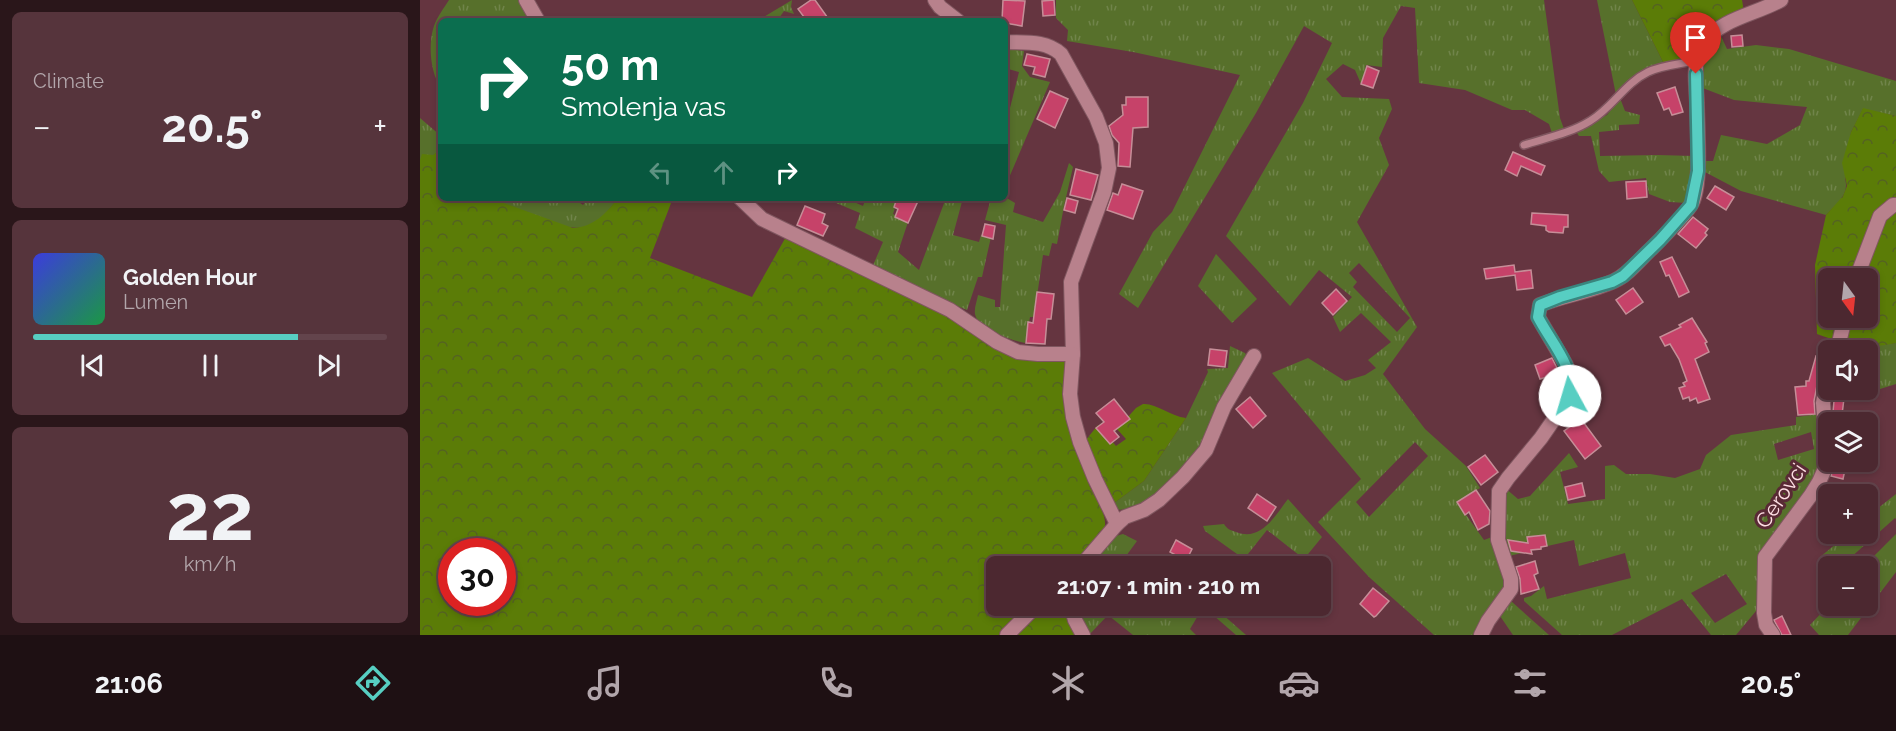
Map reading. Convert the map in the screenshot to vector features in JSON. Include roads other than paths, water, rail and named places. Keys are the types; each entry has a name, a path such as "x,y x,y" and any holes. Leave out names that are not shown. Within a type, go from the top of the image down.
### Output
{"street":[{"path":"526,0 536,18"},
{"path":"935,0 954,18"},
{"path":"1481,635 1511,589 1511,579 1498,540 1499,491 1541,438 1570,396 1573,384 1566,365 1538,317 1540,305 1612,282 1623,276 1660,240 1691,205 1698,171 1696,74 1700,51 1705,40 1714,32 1749,13 1782,0"},
{"path":"1008,42 1042,43 1053,47 1061,54 1096,117 1106,143 1109,168 1104,192 1071,282 1073,354 1071,394 1073,417 1087,462 1117,524"},
{"path":"744,201 762,219 950,310 997,342 1027,354 1073,354"},
{"path":"1860,268 1880,216 1896,206"},
{"path":"1089,556 1125,517 1144,510 1159,500 1206,450 1224,407 1254,356"},
{"name":"Cerovci","path":"1773,635 1766,625 1764,613 1765,556 1820,482 1826,466 1827,449 1824,400"},
{"path":"1007,635 1026,616"},
{"path":"1074,616 1083,635"}],"lane":[{"path":"1524,145 1579,127 1592,120 1634,82 1649,72 1698,60"}]}
